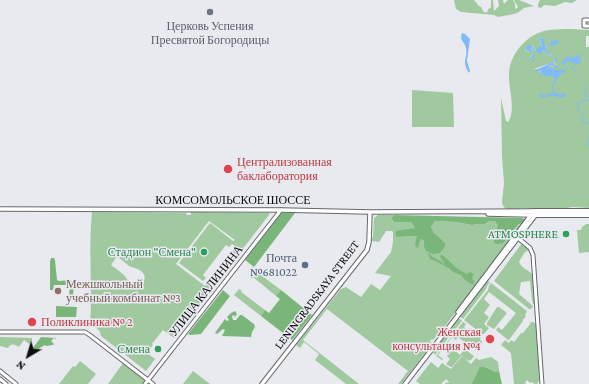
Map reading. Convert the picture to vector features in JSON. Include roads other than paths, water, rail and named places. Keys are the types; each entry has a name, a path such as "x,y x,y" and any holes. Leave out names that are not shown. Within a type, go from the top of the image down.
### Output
{"main road":[{"name":"КОМСОМОЛЬСКОЕ ШОССЕ","path":"0,209 281,210 589,215"},
{"name":"КОМСОМОЛЬСКОЕ ШОССЕ","path":"533,214 589,211"},
{"name":"LENINGRADSKAYA STREET","path":"262,384 367,250 369,242 370,212"},
{"path":"404,384 533,214"}],"street":[{"path":"589,20 584,20 584,26 589,26"},
{"name":"УЛИЦА КАЛИНИНА","path":"145,384 281,210"},
{"path":"517,237 530,248 533,255 541,383"},
{"path":"0,332 85,332 153,384"},
{"path":"0,371 16,384"},
{"path":"0,379 6,384"}],"water":[{"path":"462,33 470,39 467,61 470,71 469,73 465,65 466,48 462,40"},
{"path":"539,37 543,39 546,47 550,46 551,41 557,40 559,42 552,46 547,47 546,49 549,54 554,57 548,55 544,50 539,54 532,48 530,49 533,52 534,56 532,59 535,61 530,58 533,54 525,50 526,47 529,44 536,50 540,46 542,47 540,39 536,38"},
{"path":"581,55 581,64 578,63 576,65 567,61 565,66 568,68 566,68 564,66 564,64 560,64 568,56 569,60 573,56 573,60 574,57"},
{"path":"554,57 557,59 553,63 554,66 558,66 560,64 558,67 556,68 550,65 550,68 555,70 564,69 566,71 563,74 560,72 559,77 556,79 556,83 554,83 553,87 554,92 561,95 562,93 565,94 566,96 541,97 539,95 542,93 544,96 547,94 549,95 551,92 552,95 553,94 552,87 555,78 542,74 540,79 540,70 533,71 551,63 555,59"},
{"path":"573,67 580,77 573,70 573,68 568,68"}],"waterway":[{"path":"587,88 585,95 589,97"},
{"path":"589,100 585,100 578,104 578,110 583,115 583,123 587,122 589,124"},
{"path":"589,141 587,145 589,146"}],"place":[{"name":"Церковь Успения Пресвятой Богородицы","path":"210,12"},
{"name":"Централизованная баклаборатория","path":"228,169"},
{"name":"ATMOSPHERE","path":"566,234"},
{"name":"Стадион \"Смена\"","path":"204,252"},
{"name":"Почта №681022","path":"305,265"},
{"name":"Межшкольный учебный комбинат №3","path":"58,291"},
{"name":"Поликлиника № 2","path":"32,322"},
{"name":"Женская консультация №4","path":"490,339"},
{"name":"Смена","path":"158,349"}]}
